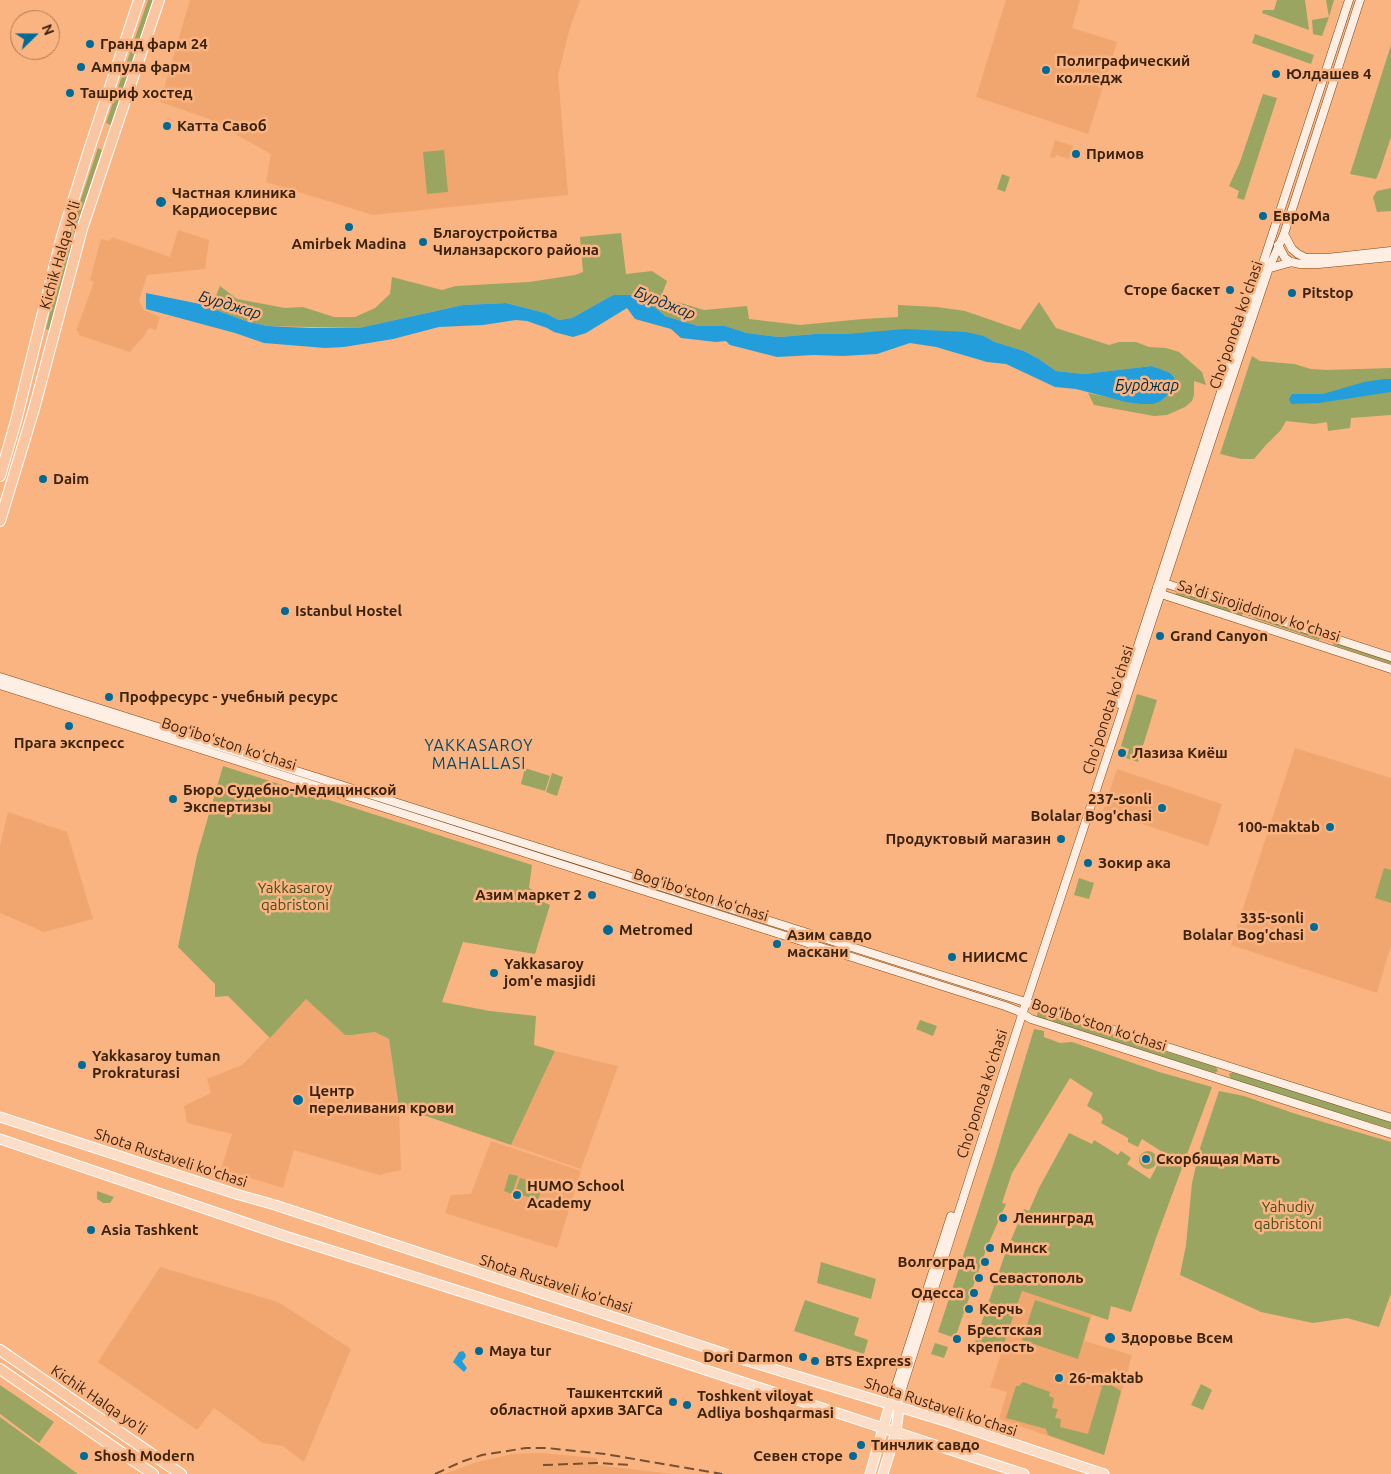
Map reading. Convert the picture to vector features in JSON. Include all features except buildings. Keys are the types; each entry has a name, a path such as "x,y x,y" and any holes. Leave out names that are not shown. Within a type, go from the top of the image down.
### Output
{"highway":[{"name":"Kichik Halqa yo'li","path":"0,476 59,249 95,132 139,0"},
{"name":"Kichik Halqa yo'li","path":"0,521 34,409 82,229 159,0"},
{"path":"95,132 112,137"},
{"path":"20,405 34,409"},
{"name":"Kichik Halqa yo'li","path":"0,1350 181,1474"},
{"name":"Kichik Halqa yo'li","path":"0,1369 153,1474"},
{"path":"133,1461 142,1447"}],"main road":[{"name":"Shota Rustaveli ko'chasi","path":"0,1117 275,1205 741,1359 890,1404 1104,1474"},
{"path":"0,1139 282,1235 617,1341 1024,1474"},
{"name":"Cho'ponota ko'chasi","path":"870,1474 890,1404"},
{"name":"Cho'ponota ko'chasi","path":"883,1474 896,1432 899,1407"}],"street":[{"name":"Cho'ponota ko'chasi","path":"1228,382 1261,271 1349,0"},
{"name":"Cho'ponota ko'chasi","path":"890,1404 937,1269 1219,408 1284,234 1360,0"},
{"path":"1326,73 1335,76"},
{"path":"1274,231 1283,256 1291,262 1305,265 1391,257"},
{"path":"1284,234 1292,250 1306,258"},
{"path":"1261,271 1306,258 1327,258 1391,251"},
{"name":"Sa'di Sirojiddinov ko'chasi","path":"1161,588 1391,657"},
{"name":"Sa'di Sirojiddinov ko'chasi","path":"1161,588 1391,668"},
{"name":"Bogʻiboʻston koʻchasi","path":"0,677 1391,1118"},
{"name":"Bogʻiboʻston koʻchasi","path":"0,686 1391,1134"},
{"path":"1220,1080 1225,1066"},
{"name":"Cho'ponota ko'chasi","path":"899,1407 902,1389 937,1269"}],"shaded area":[{"path":"190,0 580,0 569,31 558,75 568,195 373,215 266,182 271,154 209,119 160,102"},
{"name":"Полиграфический колледж","path":"1006,0 1080,0 1072,28 1117,42 1088,134 976,97"},
{"path":"1055,140 1073,146 1069,159 1056,155 1055,158 1050,157"},
{"path":"178,230 209,240 205,269 147,275 139,301 144,310 160,317 156,330 149,328 130,352 79,335 78,331 76,331 94,282 90,280 101,239 110,241 112,237 170,257"},
{"path":"1295,748 1391,778 1391,945 1377,993 1231,945"},
{"name":"237-sonli Bolalar Bog'chasi","path":"1117,769 1222,804 1208,846 1103,811"},
{"path":"8,812 67,832 93,919 44,932 0,913 0,846"},
{"name":"Центр переливания крови","path":"306,999 345,1035 375,1032 389,1039 399,1108 401,1170 379,1175 294,1150 283,1188 221,1169 232,1134 187,1123 184,1106 211,1093 207,1079 242,1065"},
{"path":"555,1051 618,1066 581,1169 511,1145"},
{"name":"HUMO School Academy","path":"491,1141 581,1171 557,1248 445,1213 451,1195 471,1194"},
{"path":"160,1267 278,1302 351,1349 304,1462 283,1446 263,1443 214,1408 197,1430 98,1362"},
{"name":"26-maktab","path":"1022,1291 1092,1315 1084,1341 1132,1355 1104,1455 999,1419 1007,1392 990,1387"},
{"path":"539,1453 597,1458 597,1465 673,1474 444,1474 477,1462 512,1454"}],"green space":[{"path":"148,0 153,0 111,125 106,123"},
{"path":"1277,0 1305,0 1309,30 1262,13 1263,10 1274,10"},
{"path":"1326,0 1334,0 1329,17"},
{"path":"1329,17 1322,36 1313,34 1312,20"},
{"path":"1255,34 1314,55 1311,64 1252,43"},
{"path":"1391,45 1391,137 1376,179 1350,174"},
{"path":"1263,94 1277,98 1244,200 1237,198 1239,191 1229,186 1240,162"},
{"path":"98,148 102,150 80,216 49,330 46,329 69,235"},
{"path":"444,150 448,192 427,194 423,152"},
{"path":"1002,174 1010,177 1005,192 997,189"},
{"path":"1391,188 1391,211 1377,212 1373,197 1377,191"},
{"path":"621,233 626,274 652,271 667,281 661,297 704,310 747,306 749,319 800,325 898,317 898,305 937,307 965,311 1020,330 1039,302 1056,328 1109,345 1119,342 1136,342 1149,347 1166,348 1179,352 1202,372 1206,385 1194,381 1192,401 1185,407 1167,415 1154,416 1094,405 1088,393 1140,404 1161,401 1179,385 1175,379 1153,366 1084,374 1056,371 1024,351 995,342 984,336 815,334 779,337 747,333 725,326 698,326 665,316 657,309 613,295 572,318 559,320 545,313 506,303 463,305 359,328 267,326 246,321 211,308 220,286 237,299 285,308 303,307 334,317 355,317 375,308 390,294 392,277 442,290 456,286 529,282 575,275 583,272 580,237"},
{"path":"1252,356 1260,361 1294,364 1311,369 1391,368 1391,415 1351,418 1350,428 1328,431 1327,422 1314,424 1286,421 1281,430 1254,459 1241,459 1220,454"},
{"path":"1177,591 1243,612 1242,616 1176,595"},
{"path":"1254,616 1320,637 1319,640 1253,618"},
{"path":"1334,642 1391,661 1391,664 1333,645"},
{"path":"1137,694 1157,700 1138,762 1126,758 1129,749 1121,746"},
{"name":"Yakkasaroy qabristoni","path":"223,766 532,865 529,888 543,894 541,901 550,905 535,954 463,942 442,1002 490,1011 536,1016 534,1045 555,1051 511,1145 423,1115 424,1112 399,1108 389,1039 375,1032 345,1035 306,999 270,1038 228,996 215,997 215,984 178,947 197,855"},
{"path":"525,768 550,776 545,791 521,784"},
{"path":"552,773 563,777 557,796 546,792"},
{"path":"1384,868 1391,870 1391,903 1375,898"},
{"path":"1079,878 1094,883 1089,899 1074,895"},
{"path":"1038,1012 1216,1067 1218,1071 1215,1073 1036,1018"},
{"path":"920,1020 937,1026 933,1036 916,1029"},
{"path":"1034,1029 1044,1031 1044,1037 1060,1043 1072,1042 1159,1072 1212,1087 1156,1238 1131,1312 1111,1306 1108,1320 1022,1291 1001,1353 974,1345 1005,1254 1024,1209 1029,1211 1039,1188 1069,1133 1092,1144 1094,1140 1118,1155 1121,1151 1131,1158 1127,1164 1150,1179 1164,1153 1142,1139 1138,1147 1128,1142 1128,1138 1101,1123 1103,1119 1101,1114 1087,1106 1093,1093 1070,1078 1012,1173 1002,1203 1006,1204 987,1247 955,1338 938,1332 994,1162"},
{"path":"1233,1072 1391,1121 1391,1129 1231,1080 1229,1074"},
{"name":"Yahudiy qabristoni","path":"1219,1091 1244,1096 1296,1114 1391,1142 1391,1293 1379,1327 1347,1318 1313,1323 1261,1312 1180,1275 1186,1245 1192,1183 1200,1148"},
{"path":"1144,1151 1152,1151 1157,1156 1155,1167 1144,1169 1139,1164 1139,1156"},
{"path":"509,1174 518,1176 512,1194 504,1191"},
{"path":"520,1178 543,1185 538,1200 515,1193"},
{"path":"97,1191 114,1197 110,1203 103,1203 97,1199"},
{"path":"821,1262 876,1279 871,1299 817,1283"},
{"path":"805,1300 859,1318 854,1335 868,1340 864,1354 794,1331"},
{"path":"1035,1300 1090,1318 1078,1359 1022,1340"},
{"path":"935,1343 948,1347 944,1358 931,1354"},
{"path":"1098,1377 1121,1391 1104,1455 1048,1435 1046,1429 1006,1418 1016,1386 1023,1382 1050,1392 1049,1396 1054,1398 1052,1408 1058,1409 1055,1418 1061,1419 1060,1427 1088,1434 1102,1387 1096,1384"},
{"path":"1201,1384 1212,1390 1203,1410 1191,1405"},
{"path":"0,1385 54,1422 39,1443 0,1414"},
{"path":"0,1417 78,1474 0,1474"}],"water":[{"name":"Бурджар","path":"146,293 200,304 246,321 267,326 310,328 359,328 463,305 506,303 545,313 559,320 572,318 613,295 635,295 665,316 698,326 725,326 747,333 779,337 905,329 966,332 984,336 995,342 1024,351 1056,371 1084,374 1152,366 1170,373 1175,379 1180,381 1179,385 1161,401 1153,404 1140,404 1076,389 1055,387 1006,364 987,362 936,347 910,343 877,354 777,357 730,345 726,341 716,342 681,338 671,329 635,319 627,308 586,333 573,337 554,332 527,321 516,320 483,325 439,327 393,339 344,347 325,348 264,343 235,333 146,309"},
{"path":"1391,379 1391,392 1319,403 1291,404 1289,399 1292,394 1323,394 1364,382"},
{"path":"463,1351 466,1355 462,1361 467,1368 464,1372 453,1362 459,1352"}],"railway":[{"path":"435,1474 482,1455 526,1448 547,1448 605,1454 722,1474"},
{"path":"543,1465 597,1463 631,1465"}],"place":[{"name":"Гранд фарм 24","path":"90,44"},
{"name":"Ампула фарм","path":"81,67"},
{"name":"Полиграфический колледж","path":"1046,70"},
{"name":"Юлдашев 4","path":"1276,74"},
{"name":"Ташриф хостед","path":"70,93"},
{"name":"Катта Савоб","path":"167,126"},
{"name":"Примов","path":"1076,154"},
{"name":"Частная клиника Кардиосервис","path":"161,202"},
{"name":"ЕвроМа","path":"1263,216"},
{"name":"Amirbek Madina","path":"349,227"},
{"name":"Благоустройства Чиланзарского района","path":"423,242"},
{"name":"Сторе баскет","path":"1230,290"},
{"name":"Pitstop","path":"1292,293"},
{"name":"Daim","path":"43,479"},
{"name":"Istanbul Hostel","path":"285,611"},
{"name":"Grand Canyon","path":"1160,636"},
{"name":"Профресурс - учебный ресурс","path":"109,697"},
{"name":"Прага экспресс","path":"69,726"},
{"name":"Лазиза Киёш","path":"1122,753"},
{"name":"Бюро Судебно-Медицинской Экспертизы","path":"173,799"},
{"name":"237-sonli Bolalar Bog'chasi","path":"1162,808"},
{"name":"100-maktab","path":"1330,827"},
{"name":"Продуктовый магазин","path":"1061,839"},
{"name":"Зокир ака","path":"1088,863"},
{"name":"Азим маркет 2","path":"592,895"},
{"name":"335-sonli Bolalar Bog'chasi","path":"1314,927"},
{"name":"Metromed","path":"608,930"},
{"name":"Азим савдо маскани","path":"777,944"},
{"name":"НИИСМС","path":"952,957"},
{"name":"Yakkasaroy jom'e masjidi","path":"494,973"},
{"name":"Yakkasaroy tuman Prokraturasi","path":"82,1065"},
{"name":"Центр переливания крови","path":"298,1100"},
{"name":"Скорбящая Мать","path":"1146,1159"},
{"name":"HUMO School Academy","path":"517,1195"},
{"name":"Ленинград","path":"1003,1218"},
{"name":"Asia Tashkent","path":"91,1230"},
{"name":"Минск","path":"990,1248"},
{"name":"Волгоград","path":"985,1262"},
{"name":"Севастополь","path":"979,1278"},
{"name":"Одесса","path":"974,1293"},
{"name":"Керчь","path":"969,1309"},
{"name":"Здоровье Всем","path":"1110,1338"},
{"name":"Брестская крепость","path":"957,1339"},
{"name":"Maya tur","path":"479,1351"},
{"name":"Dori Darmon","path":"803,1357"},
{"name":"BTS Express","path":"815,1361"},
{"name":"26-maktab","path":"1059,1378"},
{"name":"Ташкентский областной архив ЗАГСа","path":"673,1402"},
{"name":"Toshkent viloyat Adliya boshqarmasi","path":"687,1405"},
{"name":"Тинчлик савдо","path":"861,1445"},
{"name":"Shosh Modern","path":"84,1456"},
{"name":"Севен сторе","path":"853,1456"}],"district":[{"name":"YAKKASAROY MAHALLASI","path":"479,755"}]}
